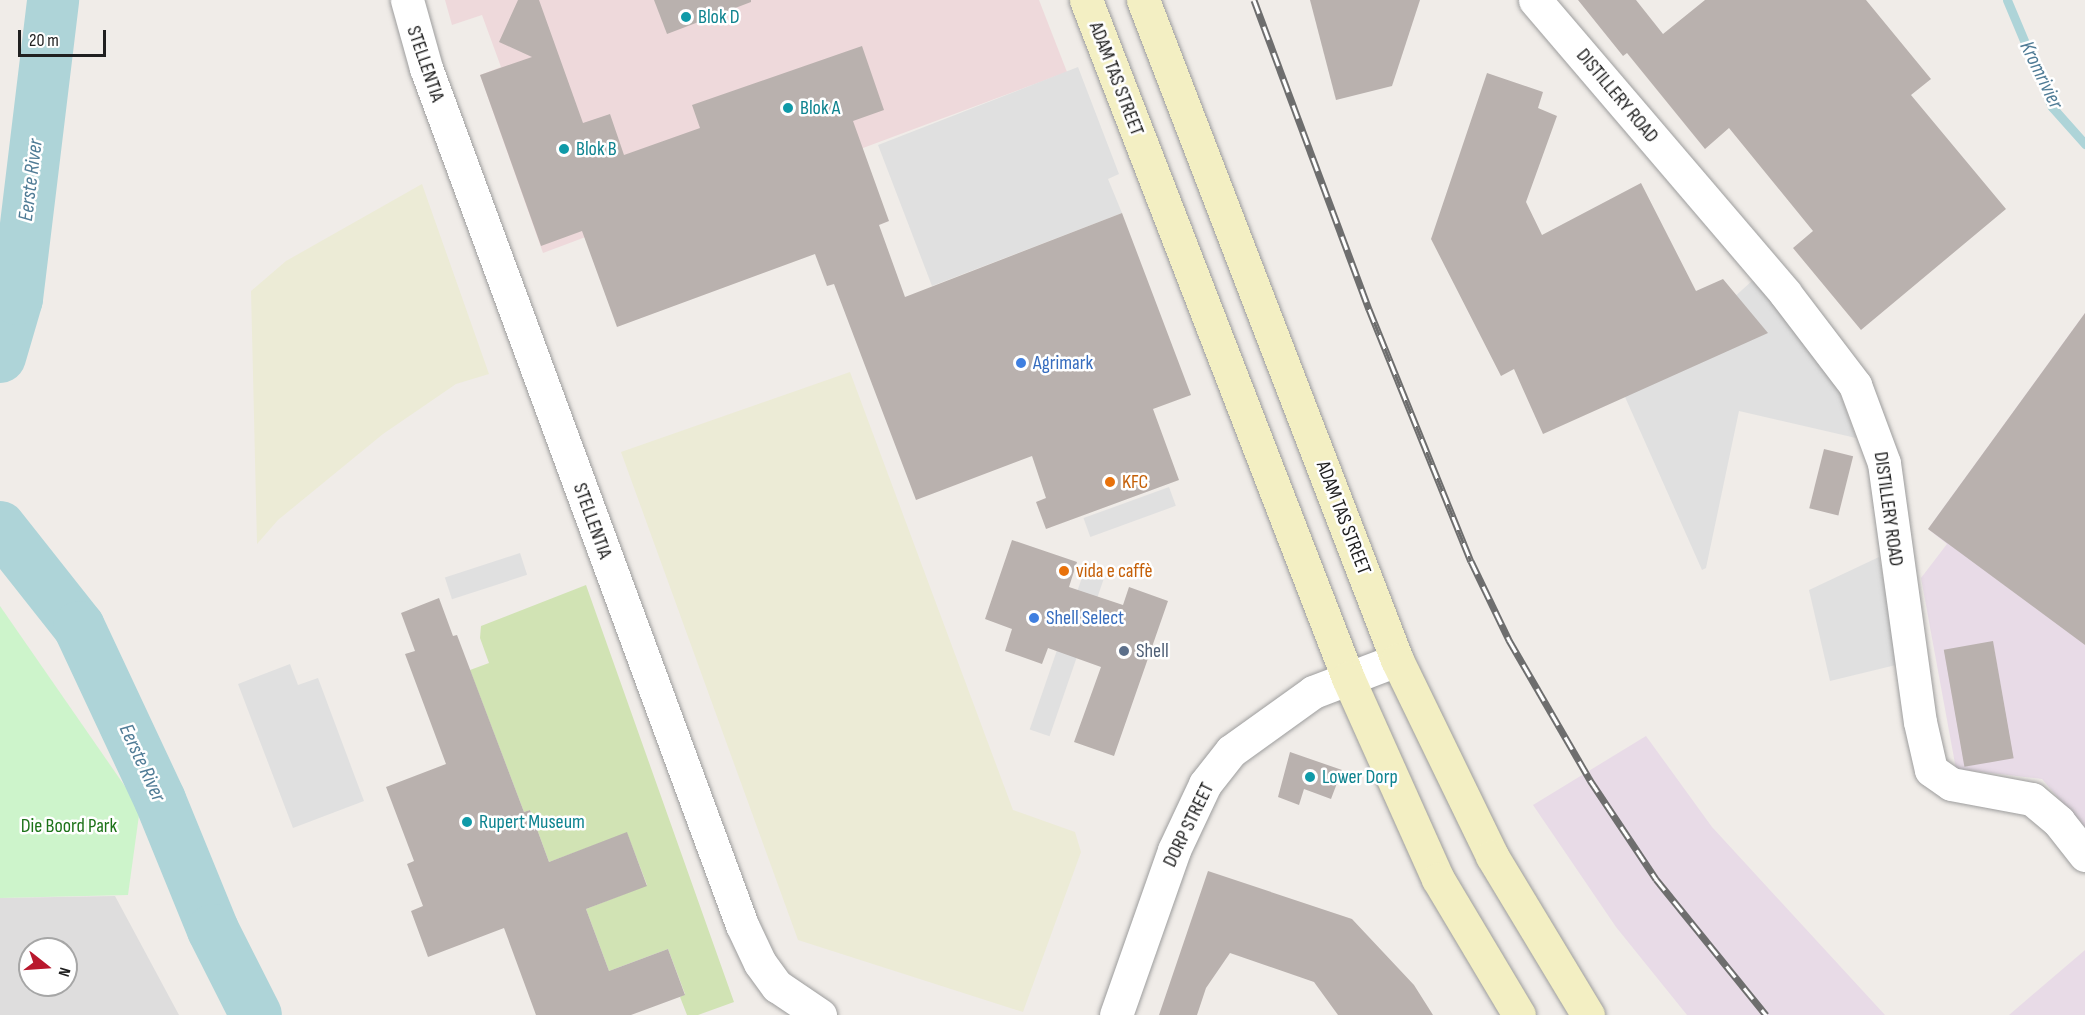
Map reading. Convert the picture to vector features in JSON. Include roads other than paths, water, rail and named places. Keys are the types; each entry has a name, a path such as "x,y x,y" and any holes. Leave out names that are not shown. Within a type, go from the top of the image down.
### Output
{"main road":[{"name":"ADAM TAS STREET","path":"1086,0 1348,678 1438,879 1519,1015"},
{"name":"ADAM TAS STREET","path":"1143,0 1397,660 1491,856 1588,1015"}],"street":[{"name":"STELLENTIA","path":"407,0 426,68 742,925 760,963 777,986 820,1015"},
{"name":"DISTILLERY ROAD","path":"1535,0 1785,293 1855,385 1884,463 1920,722 1931,770 1951,784 2014,793 2032,799 2059,822 2085,855"},
{"name":"DORP STREET","path":"1116,1015 1174,850 1205,784 1231,751 1269,721 1313,692 1397,660"}],"waterway":[{"name":"Eerste River","path":"0,357 17,299 53,0"},
{"name":"Kromrivier","path":"2007,0 2052,107 2085,144"},
{"name":"Eerste River","path":"0,527 79,627 160,800 213,930 256,1015"}],"railway":[{"path":"1254,0 1369,309 1471,561 1509,640 1590,780 1656,879 1766,1015"}],"place":[{"name":"Blok D","path":"686,17"},
{"name":"Blok A","path":"788,108"},
{"name":"Blok B","path":"564,149"},
{"name":"Agrimark","path":"1021,363"},
{"name":"KFC","path":"1110,482"},
{"name":"vida e caffè","path":"1064,571"},
{"name":"Shell Select","path":"1034,618"},
{"name":"Shell","path":"1124,651"},
{"name":"Lower Dorp","path":"1310,777"},
{"name":"Rupert Museum","path":"467,822"}],"park label":[{"name":"Die Boord Park","path":"69,826"}]}
